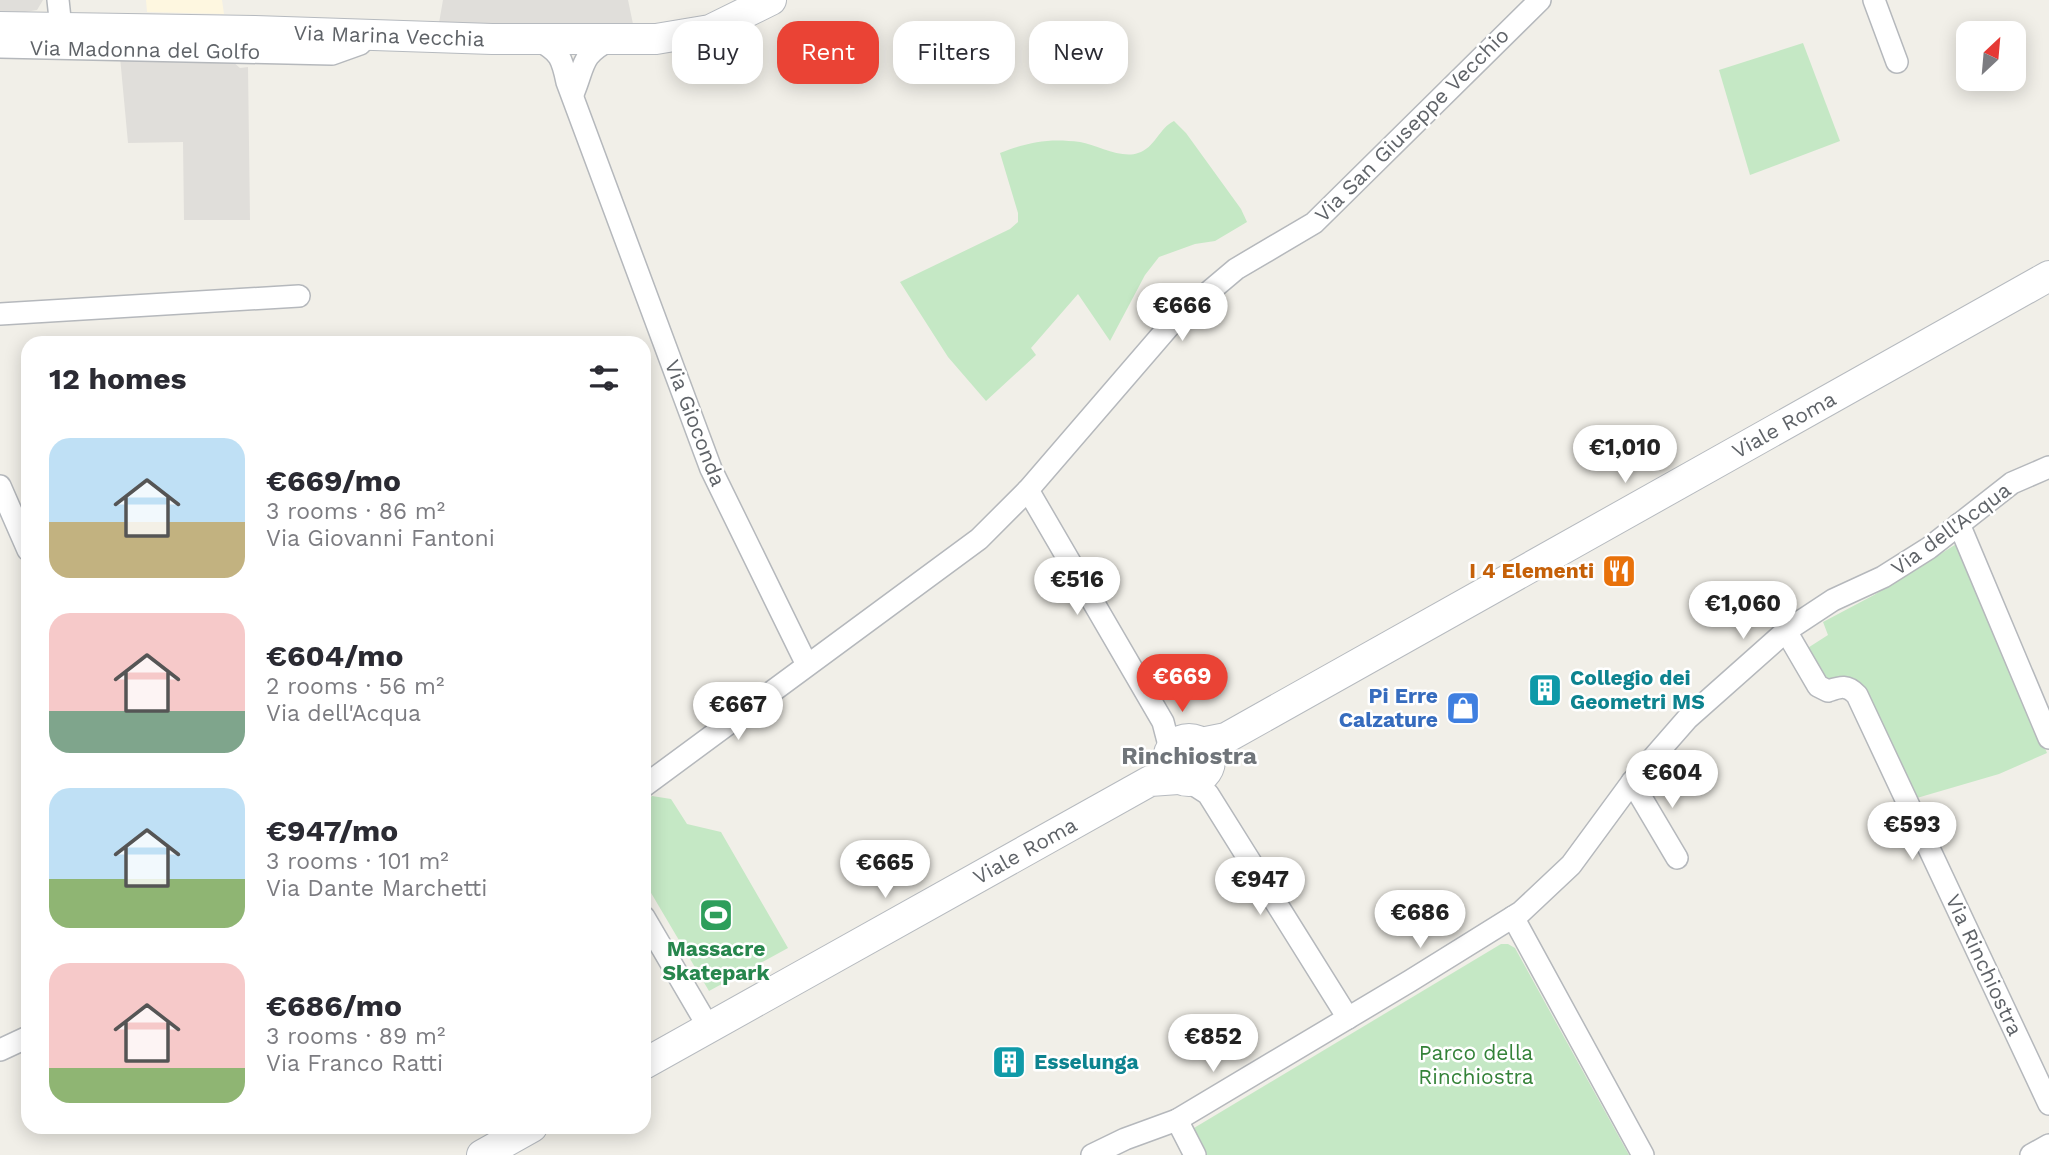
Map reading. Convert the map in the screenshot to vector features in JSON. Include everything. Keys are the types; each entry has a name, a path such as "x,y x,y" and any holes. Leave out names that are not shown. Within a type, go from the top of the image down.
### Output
{"main road":[{"name":"Via Marina Vecchia","path":"0,27 60,14 369,35 656,40 709,30 771,0"},
{"name":"Viale Roma","path":"651,1060 2049,276"},
{"path":"481,1155 519,1134"}],"street":[{"name":"Via San Giuseppe Vecchio","path":"651,781 979,539 1028,490 1172,323 1236,269 1314,223 1540,0"},
{"path":"1874,0 1897,62"},
{"name":"Via Madonna del Golfo","path":"0,47 332,54 360,44 369,35"},
{"name":"Via Gioconda","path":"538,40 554,49 562,59 567,82 711,469 807,665"},
{"path":"573,94 583,63 593,49 610,40"},
{"path":"0,314 299,296"},
{"name":"Via dell'Acqua","path":"1092,1155 1125,1139 1177,1120 1513,917 1571,865 1632,782 1686,719 1786,631 1833,600 1884,577 1929,548 2012,483 2049,467"},
{"path":"0,486 21,534"},
{"path":"1028,490 1188,759 1348,1018"},
{"path":"1959,524 2049,738"},
{"name":"Via Rinchiostra","path":"1786,631 1818,686 1828,691 1850,688 1857,695 2049,1104"},
{"path":"1632,782 1677,858"},
{"path":"1513,917 1643,1155"},
{"path":"651,930 709,1028"},
{"path":"0,1050 21,1040"},
{"path":"1177,1120 1195,1155"},
{"path":"2031,1155 2049,1145"}],"shaded area":[{"path":"0,0 43,0 37,10 0,12"},
{"path":"146,0 222,0 224,14 147,12"},
{"path":"443,0 628,0 633,24 587,27 439,23"},
{"path":"120,57 227,57 240,68 248,67 250,220 184,220 183,142 128,143"}],"green space":[{"path":"1803,43 1840,141 1750,175 1719,70"},
{"path":"1174,121 1186,133 1241,209 1247,222 1215,241 1195,244 1159,257 1145,275 1110,341 1078,294 1031,348 1036,355 986,401 948,357 900,282 1010,229 1018,222 1018,213 1000,153 1030,144 1058,140 1080,142 1117,153 1138,153 1149,147 1164,128"},
{"path":"1958,543 2047,753 1999,774 1910,800 1852,679 1827,686 1803,651 1828,635 1823,622 1874,595"},
{"name":"Massacre Skatepark","path":"651,797 671,799 687,824 721,832 788,948 709,991 651,893"},
{"name":"Parco della Rinchiostra","path":"1501,944 1515,948 1629,1155 1206,1155 1189,1131"}],"place":[{"name":"I 4 Elementi","path":"1619,571"},
{"name":"Collegio dei Geometri MS","path":"1545,690"},
{"name":"Pi Erre Calzature","path":"1463,708"},
{"name":"Massacre Skatepark","path":"716,915"},
{"name":"Esselunga","path":"1009,1062"}],"district":[{"name":"Rinchiostra","path":"1189,756"}]}
